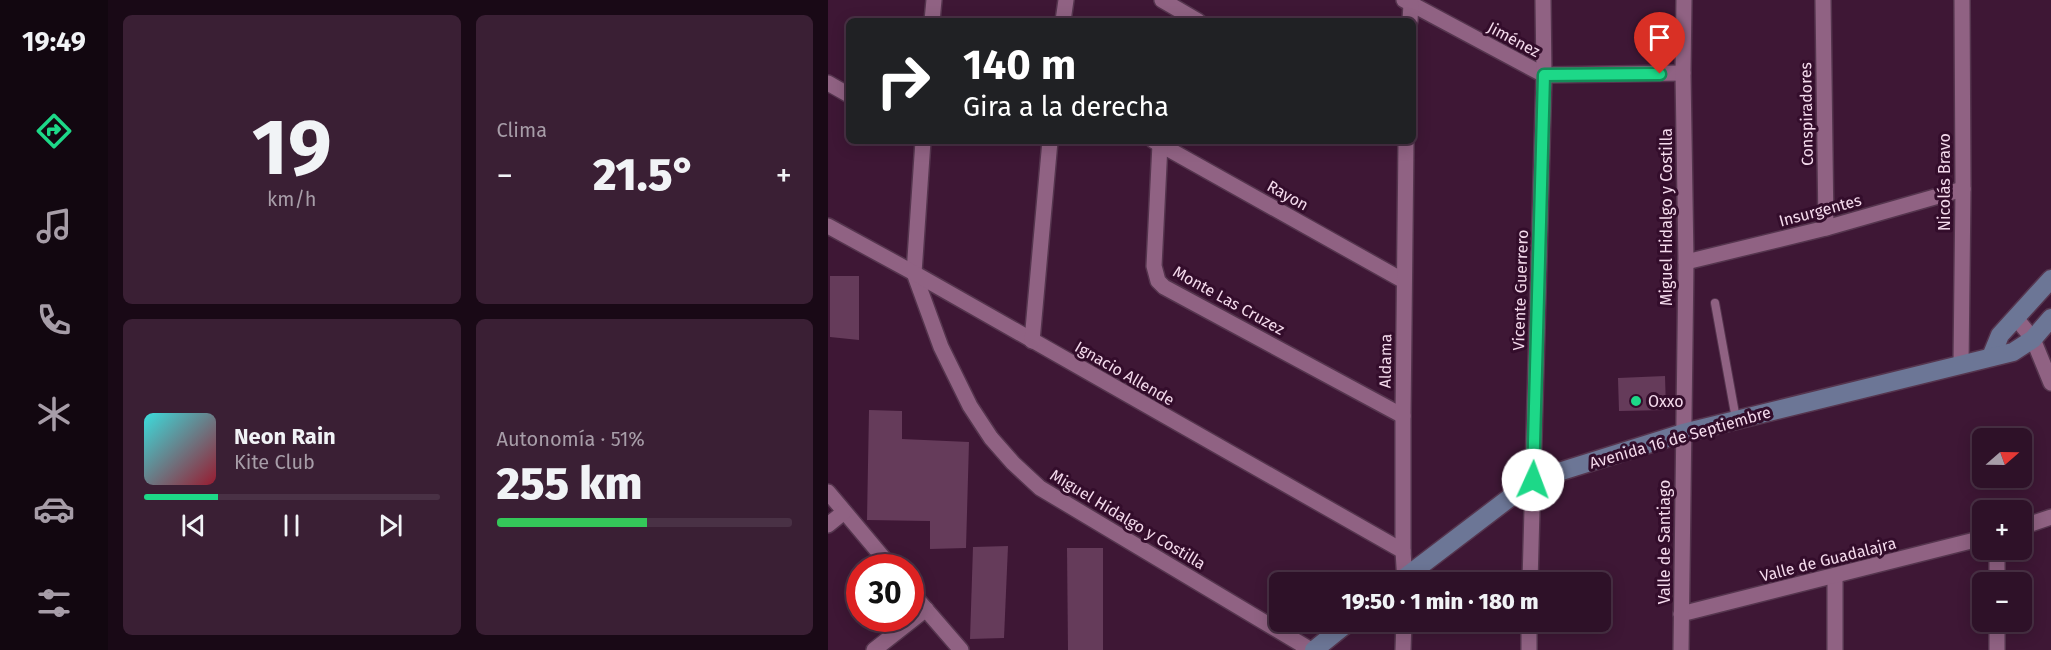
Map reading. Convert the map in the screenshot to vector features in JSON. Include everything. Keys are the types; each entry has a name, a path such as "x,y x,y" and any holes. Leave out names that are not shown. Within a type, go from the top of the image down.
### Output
{"street":[{"path":"932,18 934,0"},
{"path":"1063,18 1066,0"},
{"path":"1162,0 1179,5 1194,18"},
{"name":"Vicente Guerrero","path":"1530,572 1544,75 1543,0"},
{"name":"Miguel Hidalgo y Costilla","path":"1683,433 1686,262 1684,0"},
{"name":"Conspiradores","path":"1823,0 1826,228"},
{"name":"Nicolás Bravo","path":"1961,365 1962,0"},
{"path":"1407,2 1410,18"},
{"name":"Jiménez","path":"1407,2 1544,75"},
{"path":"1544,75 1683,73"},
{"path":"828,83 846,93"},
{"name":"Miguel Hidalgo y Costilla","path":"923,144 914,273 941,347 961,390 991,438 1040,488 1312,650"},
{"path":"1032,341 1050,144"},
{"name":"Monte Las Cruzez","path":"1157,144 1154,266 1158,282 1402,416"},
{"name":"Rayon","path":"1159,144 1404,281"},
{"name":"Aldama","path":"1403,572 1402,416 1406,144"},
{"name":"Insurgentes","path":"1686,262 1826,228 1963,189"},
{"name":"Ignacio Allende","path":"828,226 1403,552"},
{"path":"1991,357 2000,335 2051,279"},
{"path":"2016,318 2033,339 2051,383"},
{"name":"Avenida 16 de Septiembre","path":"1413,572 1533,480 1683,433 2013,352 2033,339 2051,318"},
{"name":"Valle de Santiago","path":"1681,650 1683,433"},
{"path":"828,492 880,554"},
{"path":"828,525 844,512"},
{"path":"2032,524 2051,517"},
{"name":"Valle de Guadalajra","path":"1681,614 1972,541"},
{"path":"1835,577 1835,650"},
{"path":"924,607 961,650"},
{"path":"874,650 926,609"},
{"path":"1312,650 1336,632"},
{"path":"1403,650 1404,632"},
{"path":"1529,632 1529,650"},
{"path":"1997,632 1997,650"}],"lane":[{"path":"1715,303 1736,420"}],"building":[{"path":"830,276 859,276 859,340 830,337"},
{"path":"1665,376 1666,410 1619,411 1618,378"},
{"path":"869,410 902,411 902,439 969,442 966,548 930,549 930,521 867,520"},
{"path":"1008,546 1004,638 970,639 973,547"},
{"path":"1067,548 1103,548 1103,650 1068,650"}],"place":[{"name":"Oxxo","path":"1636,401"}],"route":[{"path":"1533,480 1544,75 1660,74"}]}
